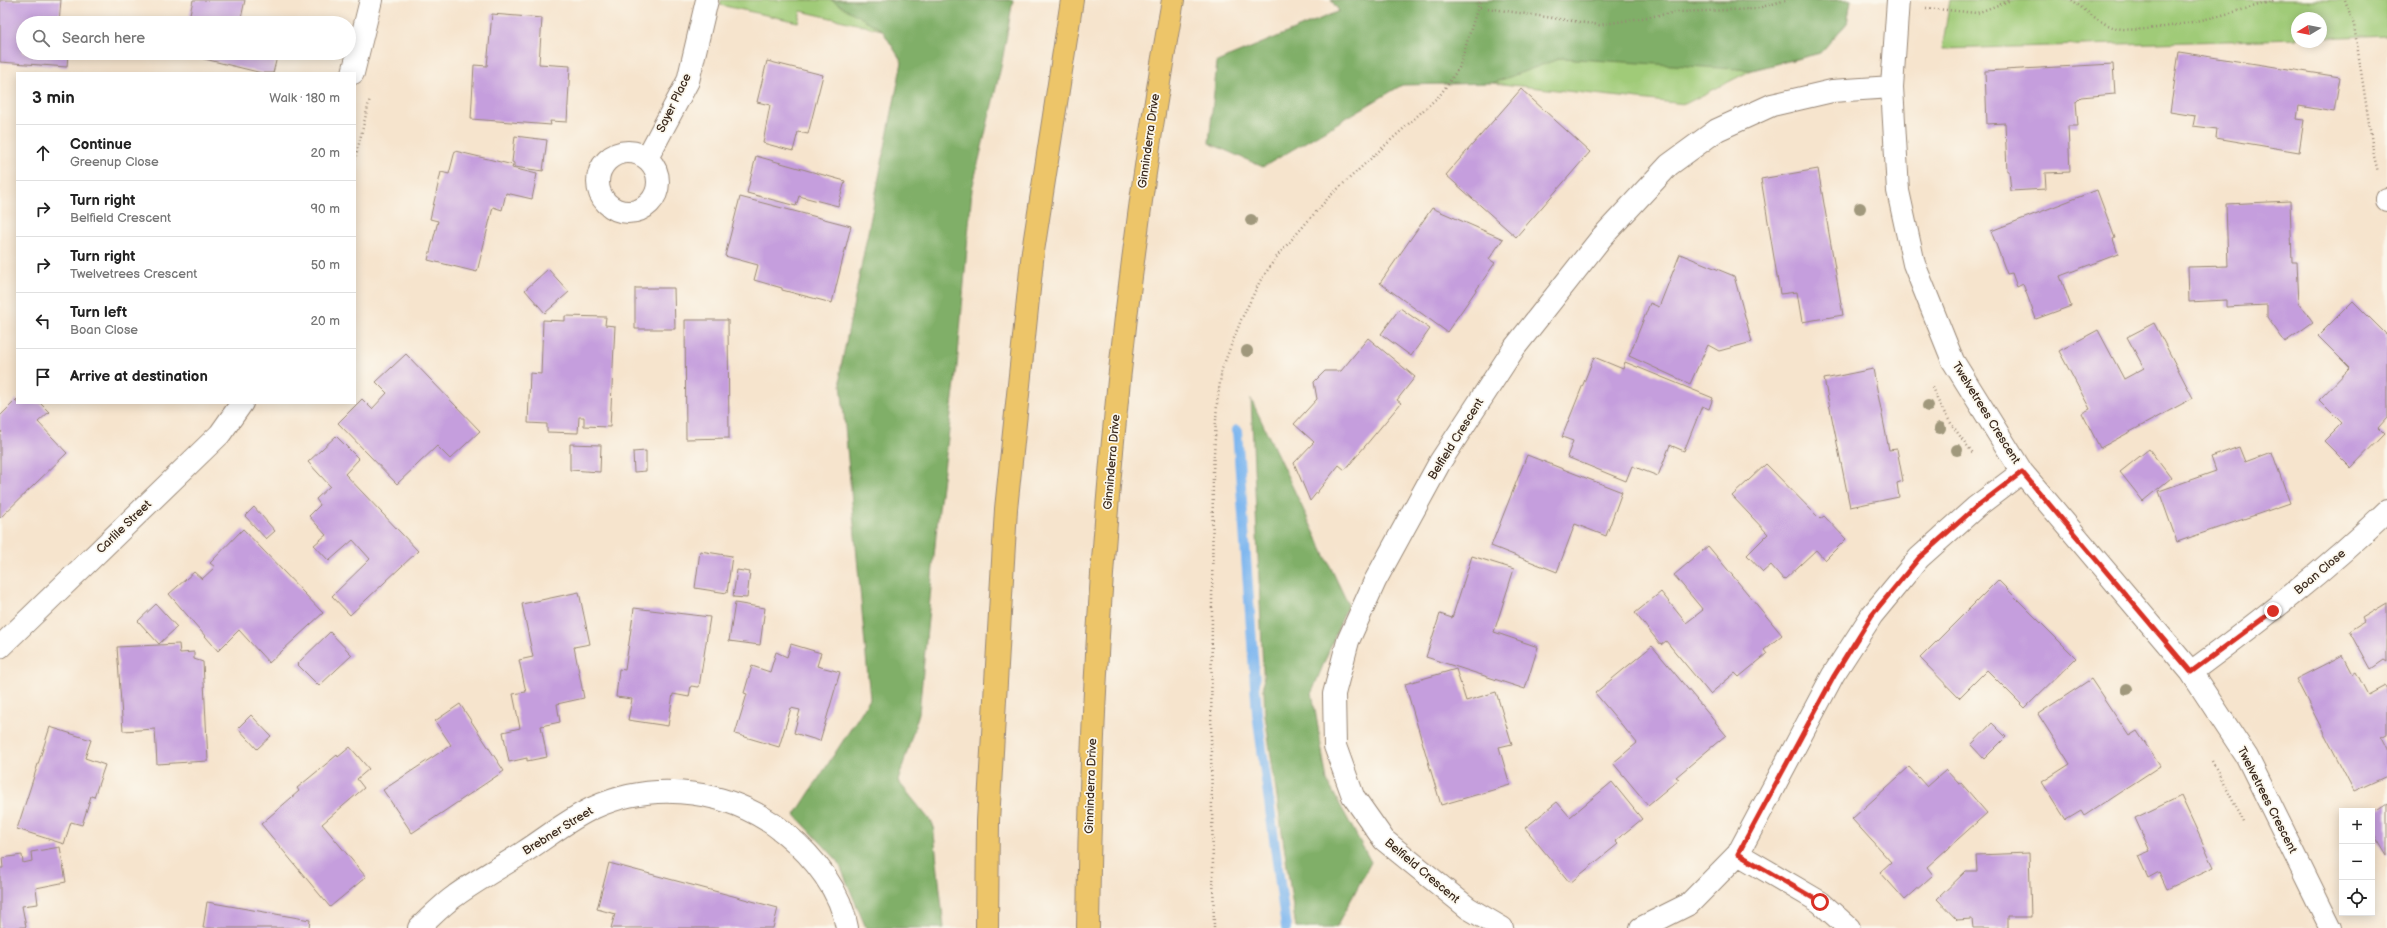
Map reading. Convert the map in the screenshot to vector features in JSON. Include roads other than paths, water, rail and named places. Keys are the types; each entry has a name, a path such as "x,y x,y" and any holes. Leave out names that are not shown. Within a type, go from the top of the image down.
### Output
{"main road":[{"path":"987,928 988,821 1006,509 1033,251 1072,0"},
{"name":"Ginninderra Drive","path":"1088,928 1089,841 1096,682 1108,500 1129,291 1154,104 1173,0"}],"street":[{"path":"353,72 370,0"},
{"name":"Sayer Place","path":"647,158 688,81 707,0"},
{"name":"Twelvetrees Crescent","path":"1898,0 1892,87 1898,192 1914,264 1953,361 2022,472 2191,672 2247,757 2332,928"},
{"name":"Belfield Crescent","path":"1502,928 1468,908 1384,840 1352,796 1335,746 1334,694 1348,641 1375,581 1440,462 1515,347 1602,238 1669,165 1717,130 1772,105 1832,91 1892,87"},
{"name":"Carlile Street","path":"1,645 220,434 241,404"},
{"path":"1641,928 1689,904 1738,854 1834,676 1872,615 1919,558 1976,507 2022,472"},
{"name":"Boan Close","path":"2191,672 2316,576 2387,511"},
{"name":"Brebner Street","path":"419,928 455,896 593,808 642,793 668,791 719,797 766,818 806,851 835,894 845,917 847,928"},
{"path":"1738,854 1820,902 1849,928"}],"waterway":[{"path":"1237,430 1257,713 1286,928"}]}
